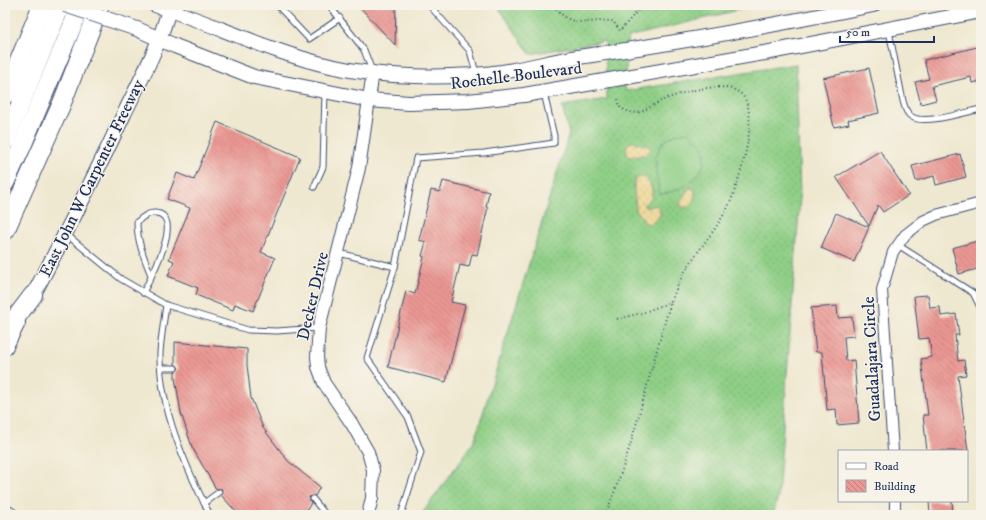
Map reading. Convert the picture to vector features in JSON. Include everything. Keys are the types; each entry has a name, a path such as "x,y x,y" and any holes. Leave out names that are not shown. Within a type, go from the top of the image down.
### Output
{"highway":[{"path":"5,95 42,5"},
{"path":"5,141 61,5"},
{"path":"5,183 81,5"},
{"path":"5,231 62,103 100,5"},
{"path":"5,332 33,295"}],"main road":[{"name":"Rochelle Boulevard","path":"65,5 137,29 158,39 254,77 369,100 409,103 468,101 544,92 888,30 981,11"},
{"name":"Rochelle Boulevard","path":"155,5 169,7 261,44 330,66 373,72 452,77 503,72 562,60 638,49 805,19 873,5"},
{"name":"East John W Carpenter Freeway","path":"5,348 91,183 158,39 169,7"}],"street":[{"name":"Decker Drive","path":"368,515 372,498 373,470 368,452 352,424 324,383 316,357 319,328 339,253 359,168 373,72"},
{"name":"Guadalajara Circle","path":"893,450 882,290 893,252 905,234 923,221 936,214 981,203"},
{"path":"895,502 895,515"},
{"path":"5,509 14,515"}],"lane":[{"path":"277,5 309,39 340,18"},
{"path":"329,5 364,50 373,72"},
{"path":"428,5 470,51 476,74"},
{"path":"888,30 903,101 906,111 912,117 927,120 981,109"},
{"path":"314,187 323,167 325,92"},
{"path":"401,515 421,452 408,417 367,358 395,267 416,158 484,153 554,143 554,136 544,92"},
{"path":"144,293 164,245 168,228 167,221 162,214 154,212 142,216 137,222 137,232 142,255 151,275"},
{"path":"65,233 100,263 144,293 166,305 248,330 277,332 319,328"},
{"path":"898,245 973,293 980,307 981,331"},
{"path":"339,253 395,267"},
{"path":"166,305 160,353 162,382 170,417 187,469 210,515"},
{"path":"161,368 175,368"},
{"path":"204,503 219,492"},
{"path":"313,499 326,515"}],"path":[{"path":"554,5 577,23 613,21 620,32 639,9 645,5"},
{"path":"605,515 628,456 678,284 733,196 746,148 750,111 742,95 736,91 718,87 675,96 640,112 629,112 624,110 620,107 618,99"},
{"path":"617,319 642,313 673,301"}],"green space":[{"path":"497,5 759,5 628,37 625,91 796,64 800,197 778,497 773,515 421,515 474,442 569,134 562,106 607,99 605,41 530,54"},
{"path":"688,132 703,148 705,157 703,166 693,180 677,190 660,194 656,173 656,163 661,146 667,139"}],"sand":[{"path":"634,142 647,145 651,149 645,155 628,157 626,147 629,143"},
{"path":"643,176 650,183 652,198 643,205 646,208 655,205 659,207 660,210 660,215 649,224 644,223 643,218 636,210 634,182 635,179"},
{"path":"689,188 695,189 695,195 692,203 686,208 681,206 680,202"}],"building":[{"path":"358,5 396,5 395,45"},
{"path":"981,46 981,81 972,83 971,77 932,86 936,100 921,104 915,82 929,79 924,60"},
{"path":"869,68 879,113 848,120 849,124 834,127 823,78"},
{"path":"217,122 300,157 261,252 275,258 253,311 235,304 233,310 196,295 198,288 168,276 174,261 169,259 190,208 167,199 177,173 194,180"},
{"path":"880,151 909,195 883,212 878,205 869,226 836,177"},
{"path":"960,154 966,177 936,185 934,176 916,181 912,166"},
{"path":"443,181 489,192 486,207 488,207 477,255 472,254 469,267 460,265 451,302 465,305 446,382 388,367 406,291 415,294 424,257 422,256 426,242 419,240 431,190 440,192"},
{"path":"836,213 869,227 854,262 821,248"},
{"path":"981,240 981,268 959,274 952,248"},
{"path":"928,295 930,308 940,307 941,316 956,314 959,335 955,335 958,361 964,360 966,375 958,376 968,450 927,450 923,415 928,415 921,359 932,357 929,338 919,339 914,296"},
{"path":"837,306 838,318 852,317 854,336 844,337 846,361 854,360 859,423 837,425 836,409 827,410 822,352 816,352 811,308"},
{"path":"175,342 247,349 247,365 251,398 263,428 288,461 320,487 315,496 309,497 311,503 304,515 239,515 221,495 222,489 216,489 192,447 181,413 175,378 175,372 179,368 175,364"},
{"path":"929,502 952,502 953,515 930,515"}]}
